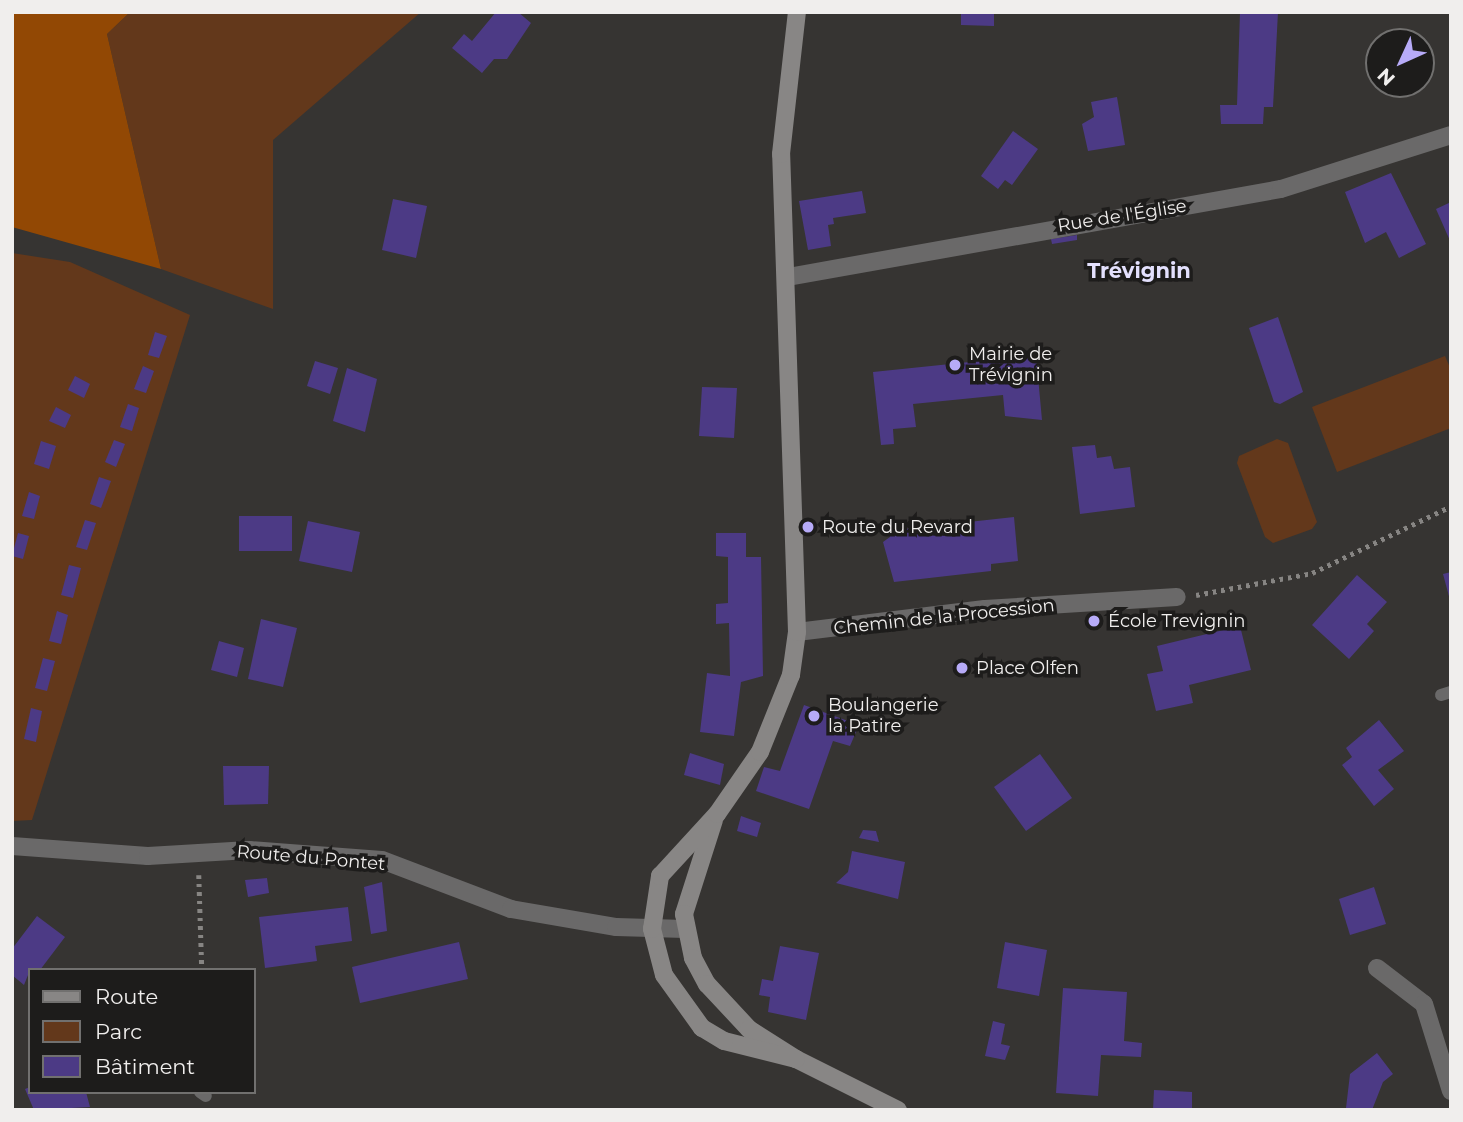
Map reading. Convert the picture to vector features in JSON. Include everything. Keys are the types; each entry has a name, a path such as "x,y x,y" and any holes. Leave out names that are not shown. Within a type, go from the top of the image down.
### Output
{"main road":[{"path":"796,1059 733,1044 702,1028 664,975 652,929 660,876 717,814 779,716 797,632 788,277 780,154 797,12"},
{"path":"717,814 688,891 685,929 693,958 722,1004 796,1059 898,1110"}],"street":[{"name":"Rue de l'Église","path":"788,277 1281,189 1451,135"},
{"name":"Chemin de la Procession","path":"797,632 985,609 1177,597"},
{"name":"Route du Pontet","path":"12,846 148,856 249,850 382,860 510,909 652,929 685,929"},
{"path":"1377,968 1424,1004 1451,1091"}],"path":[{"path":"1177,597 1312,573 1451,506"},
{"path":"198,853 202,968"}],"green space":[{"path":"130,12 421,12 273,140 273,309 161,269 107,34"},
{"path":"12,253 70,262 190,315 32,820 12,821"},
{"path":"1445,356 1451,370 1451,428 1337,472 1312,407"},
{"path":"1277,439 1288,443 1317,522 1312,529 1273,543 1265,537 1237,463 1239,456"}],"shaded area":[{"path":"12,12 130,12 107,34 161,269 12,227"}],"building":[{"path":"496,12 518,12 531,23 507,59 494,59 482,73 452,48 464,34 472,41"},
{"path":"961,12 994,12 994,26 961,25"},
{"path":"1240,12 1278,12 1273,107 1264,107 1263,124 1221,124 1220,105 1237,105"},
{"path":"1117,97 1125,145 1088,151 1082,124 1094,117 1091,102"},
{"path":"1013,131 1038,149 1012,185 1005,180 998,189 981,176"},
{"path":"1391,173 1426,244 1399,258 1386,232 1365,243 1345,192"},
{"path":"862,191 866,213 833,218 834,224 828,225 831,246 808,250 799,201"},
{"path":"393,199 427,206 416,258 382,250"},
{"path":"1451,202 1451,243 1436,209"},
{"path":"1077,235 1077,240 1052,244 1051,239"},
{"path":"1278,317 1303,392 1280,404 1274,402 1249,328"},
{"path":"155,332 167,336 159,358 148,355"},
{"path":"1036,355 1042,420 1005,416 1003,395 913,404 916,427 893,429 894,444 881,445 873,372"},
{"path":"315,361 338,368 330,394 307,386"},
{"path":"143,366 154,371 146,393 134,389"},
{"path":"347,368 377,379 365,432 333,421"},
{"path":"75,376 90,384 84,398 68,390"},
{"path":"702,387 737,388 734,438 699,436"},
{"path":"128,404 139,408 132,431 120,427"},
{"path":"56,407 71,415 65,428 49,421"},
{"path":"114,440 125,444 116,467 105,462"},
{"path":"41,441 56,446 49,469 34,464"},
{"path":"1095,445 1097,458 1111,456 1114,469 1130,467 1135,507 1080,514 1072,447"},
{"path":"99,477 111,481 101,508 90,504"},
{"path":"29,492 40,496 34,519 22,516"},
{"path":"239,516 292,516 292,551 239,551"},
{"path":"1014,517 1018,561 991,564 991,571 894,582 883,542 890,537 889,525 904,523 905,529"},
{"path":"85,520 96,523 87,550 76,547"},
{"path":"308,521 360,532 352,572 299,561"},
{"path":"18,533 29,536 23,559 12,556"},
{"path":"716,533 746,533 746,557 761,557 763,676 741,682 734,736 700,732 707,673 730,676 729,623 716,624 716,604 728,603 728,557 716,556"},
{"path":"69,565 81,568 73,598 61,595"},
{"path":"1451,572 1451,600 1450,600 1443,574"},
{"path":"1357,575 1387,602 1367,624 1374,631 1349,659 1312,625"},
{"path":"57,611 68,615 61,644 49,641"},
{"path":"261,619 297,628 283,687 248,679"},
{"path":"1240,626 1251,670 1189,685 1193,703 1156,711 1147,674 1163,671 1157,646"},
{"path":"219,641 244,648 237,677 211,670"},
{"path":"43,658 55,661 47,691 35,688"},
{"path":"804,705 859,725 850,746 833,741 809,809 756,791 764,767 780,771"},
{"path":"31,708 42,711 36,742 24,739"},
{"path":"1379,720 1404,751 1378,770 1394,789 1374,806 1342,765 1352,757 1346,748"},
{"path":"690,753 724,764 720,785 684,775"},
{"path":"1040,754 1072,798 1026,831 994,787"},
{"path":"223,766 269,766 268,804 224,805"},
{"path":"741,816 761,823 757,837 737,831"},
{"path":"863,830 876,831 879,842 859,838"},
{"path":"852,851 905,862 898,899 836,883 848,872"},
{"path":"267,878 269,893 248,897 245,880"},
{"path":"382,882 387,931 371,934 364,887"},
{"path":"1374,887 1386,924 1350,935 1339,899"},
{"path":"348,907 352,941 315,946 317,961 265,968 259,917"},
{"path":"37,916 65,937 42,968 28,968 24,985 12,975 12,949"},
{"path":"459,942 468,979 360,1003 352,967"},
{"path":"1005,942 1047,950 1039,996 997,988"},
{"path":"780,946 819,953 806,1020 768,1012 770,997 759,995 762,979 773,981"},
{"path":"1063,988 1127,992 1124,1041 1142,1043 1141,1057 1101,1055 1098,1096 1056,1093"},
{"path":"993,1021 1005,1024 1001,1044 1010,1046 1005,1060 985,1056"},
{"path":"1377,1053 1393,1074 1383,1082 1372,1110 1346,1108 1350,1074"},
{"path":"28,1088 28,1094 87,1094 90,1107 34,1110 25,1089"},
{"path":"1154,1090 1192,1092 1192,1110 1153,1110"}],"place":[{"name":"Mairie de Trévignin","path":"955,365"},
{"name":"Route du Revard","path":"808,527"},
{"name":"École Trevignin","path":"1094,621"},
{"name":"Place Olfen","path":"962,668"},
{"name":"Boulangerie la Patire","path":"814,716"}],"district":[{"name":"Trévignin","path":"1139,271"}]}
